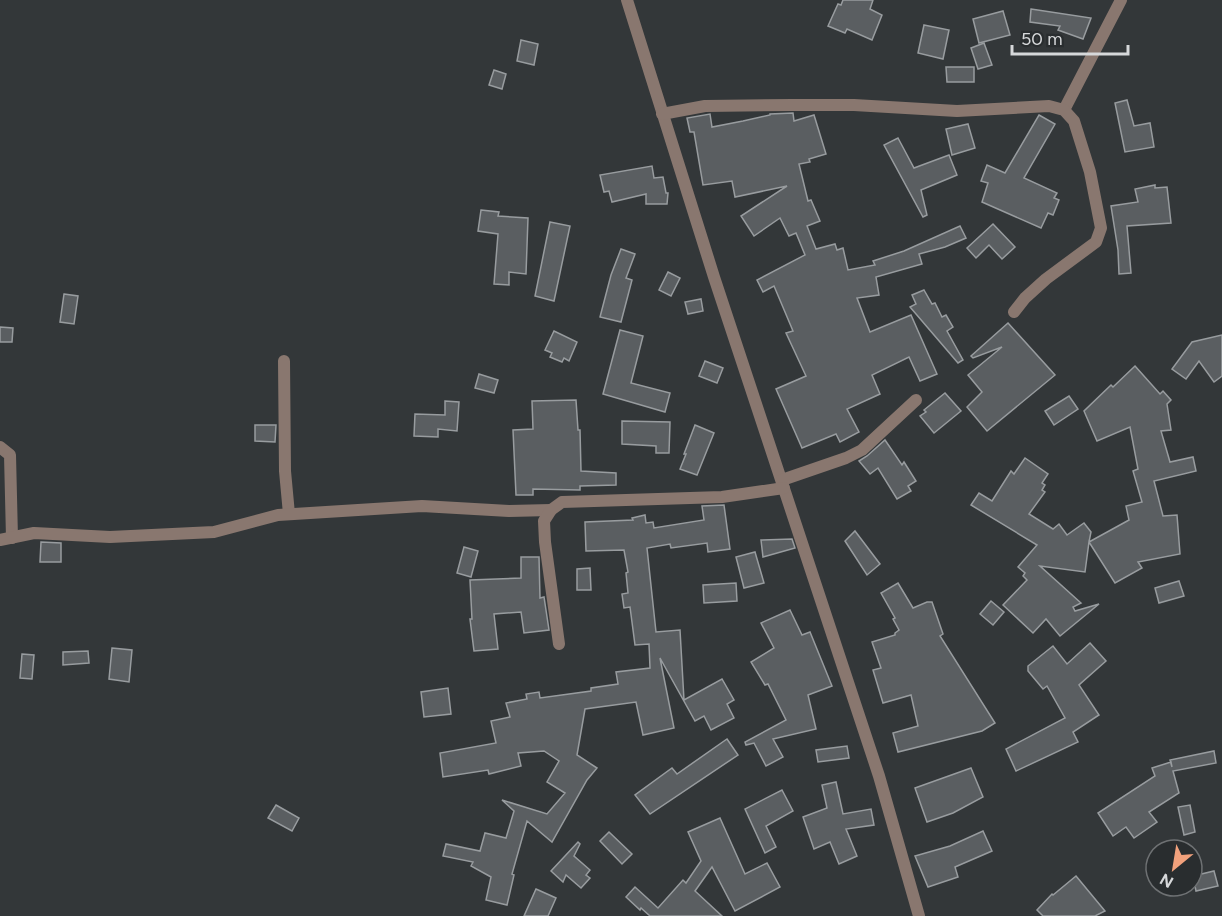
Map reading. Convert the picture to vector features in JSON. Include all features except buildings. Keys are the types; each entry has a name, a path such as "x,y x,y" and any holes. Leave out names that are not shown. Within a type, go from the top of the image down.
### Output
{"street":[{"path":"627,0 714,277 879,776 919,916"},
{"path":"1064,110 1120,0"},
{"path":"662,114 705,106 792,105 854,105 957,111 1049,106 1064,110 1074,121 1090,172 1101,228 1096,242 1046,279 1025,298 1014,312"},
{"path":"284,361 285,471 289,514"},
{"path":"559,644 544,521 551,510 562,502 722,497 783,484 862,450 916,400"},
{"path":"0,447 10,455 6,539 34,534 110,537 214,532 278,515 422,506 509,511 551,510"}]}
